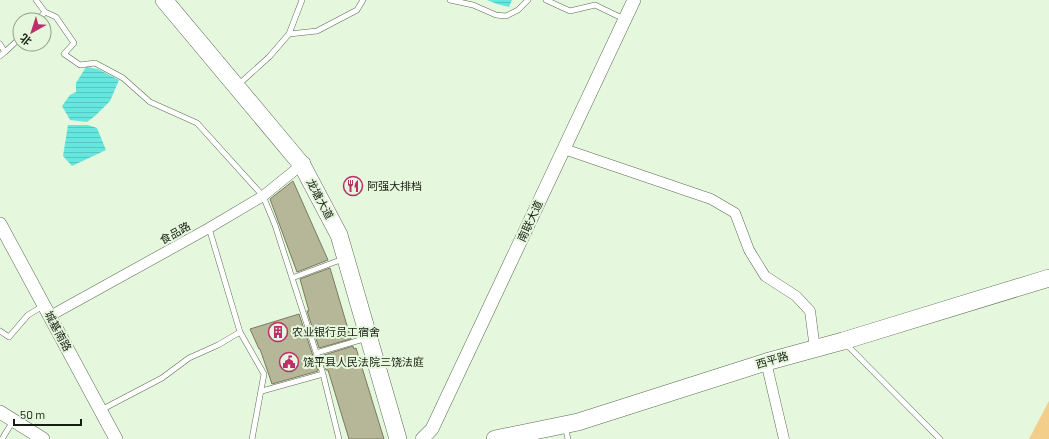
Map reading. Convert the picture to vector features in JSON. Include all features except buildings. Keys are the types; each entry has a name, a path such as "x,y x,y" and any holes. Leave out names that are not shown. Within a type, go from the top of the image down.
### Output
{"highway":[{"name":"龙塘大道","path":"164,0 304,163 340,235 402,439"},
{"name":"龙塘大道","path":"170,0 238,85"},
{"name":"西平路","path":"495,439 566,432 585,420 766,362 843,341 1049,278"},
{"name":"龙塘大道","path":"371,336 398,439"}],"street":[{"name":"南联大道","path":"422,439 432,429 634,0"},
{"path":"564,149 711,198 735,213 749,250 765,276 796,296 810,311 815,349"},
{"name":"食品路","path":"47,310 208,228 263,196 304,163"},
{"name":"城基南路","path":"1,228 116,439"},
{"path":"766,362 784,439"},
{"path":"0,412 43,439"}],"lane":[{"path":"36,0 45,12"},
{"path":"238,85 269,56 289,34 302,0"},
{"path":"289,34 317,31 357,10 363,0"},
{"path":"450,0 473,5 496,15 506,16 518,10 528,0"},
{"path":"546,0 570,11 595,5 625,19"},
{"path":"52,15 56,17 74,43 64,54 80,65 95,63 123,78 150,102 197,123 263,196 275,225 323,374 339,439"},
{"path":"0,44 5,52"},
{"path":"0,56 12,45"},
{"path":"208,228 240,332 264,374 252,439"},
{"path":"292,278 348,258"},
{"path":"0,331 9,337 28,315 47,310"},
{"path":"101,410 162,378 189,358 218,345 240,332"},
{"path":"316,353 371,336"},
{"path":"843,341 940,439"},
{"path":"262,391 323,374"},
{"path":"2,439 13,420"}],"shaded area":[{"path":"1049,401 1049,439 1029,439"}],"water":[{"path":"487,0 512,0 509,7"},
{"path":"86,67 98,69 119,80 110,101 95,116 87,122 70,120 62,106 70,95 76,92 76,83"},
{"path":"68,125 88,125 97,128 106,150 72,166 63,156"}],"place":[{"name":"阿强大排档","path":"353,186"},
{"name":"农业银行员工宿舍","path":"278,332"},
{"name":"饶平县人民法院三饶法庭","path":"289,362"}]}
